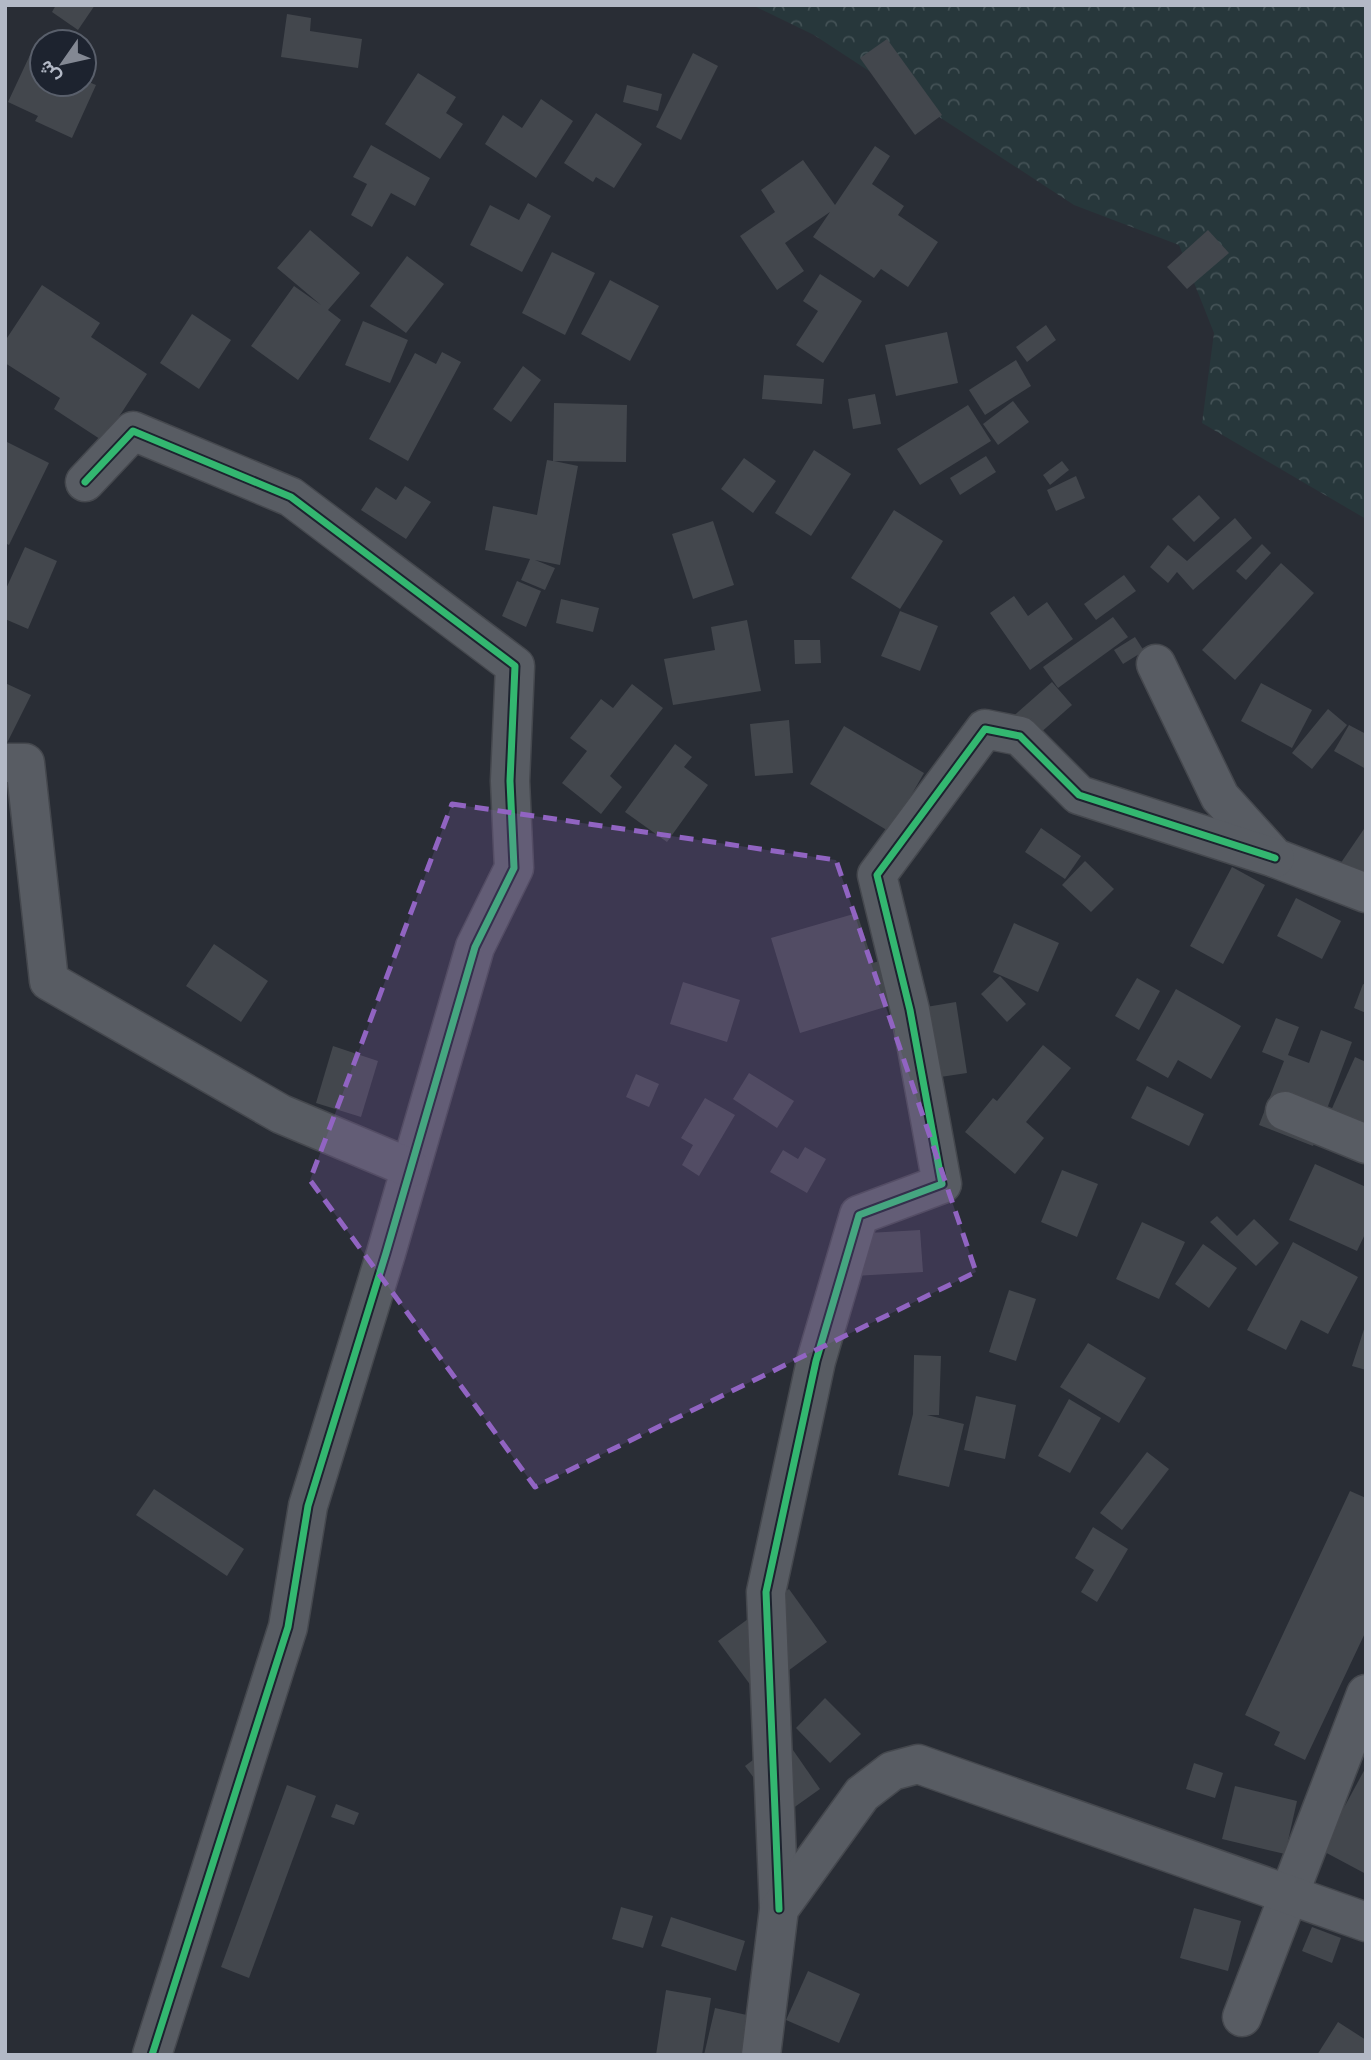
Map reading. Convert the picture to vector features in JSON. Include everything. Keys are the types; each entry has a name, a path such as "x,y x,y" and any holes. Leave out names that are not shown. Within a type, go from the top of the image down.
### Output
{"street":[{"path":"85,482 133,431 291,497 516,666 510,781 514,868 475,947 309,1506 288,1627 152,2055"},
{"path":"1156,664 1220,797 1275,858"},
{"path":"761,2055 779,1909 766,1592 816,1361 859,1215 942,1184 910,1010 877,875 985,729 1020,736 1079,795 1275,858 1366,893"},
{"path":"5,763 25,763 49,981 281,1114 411,1168"},
{"path":"1285,1111 1366,1144"},
{"path":"1242,2017 1366,1695"},
{"path":"779,1909 862,1794 892,1771 918,1764 1366,1922"}],"highlighted area":[{"path":"452,804 836,860 976,1272 535,1487 310,1180"}],"green space":[{"path":"752,5 1366,5 1366,519 1202,423 1214,333 1179,245 1074,205 814,35"}],"building":[{"path":"56,5 95,5 79,28 75,28 52,12"},
{"path":"287,14 311,18 310,31 362,39 358,68 281,57"},
{"path":"887,39 942,115 915,135 860,58"},
{"path":"693,53 718,66 681,140 656,127"},
{"path":"28,59 28,98 90,98 72,138 35,121 38,116 8,102"},
{"path":"418,73 456,97 446,113 463,124 440,159 385,124"},
{"path":"627,85 662,94 658,111 623,102"},
{"path":"541,99 573,121 536,178 485,144 503,115 522,128"},
{"path":"596,113 642,144 614,188 596,177 593,182 564,163"},
{"path":"371,145 430,178 415,206 391,193 372,227 351,215 367,184 353,177"},
{"path":"875,146 890,156 872,184 904,206 898,215 938,242 908,287 881,269 874,278 813,237 830,212 785,243 804,271 777,290 740,236 775,212 761,190 803,160 835,205"},
{"path":"528,203 551,216 522,272 470,245 490,205 519,220"},
{"path":"310,230 360,273 328,310 341,320 298,380 251,346 294,286 321,305 277,268"},
{"path":"1208,230 1229,253 1187,289 1167,267"},
{"path":"552,252 595,273 565,335 522,313"},
{"path":"407,256 444,284 406,333 370,306"},
{"path":"820,274 862,301 823,363 796,345 818,311 803,301"},
{"path":"610,280 659,306 630,361 581,334"},
{"path":"42,285 100,323 91,337 147,374 103,441 54,409 60,398 5,363 5,341"},
{"path":"192,314 231,340 199,389 160,363"},
{"path":"363,321 408,340 390,383 345,365"},
{"path":"1046,325 1056,340 1027,362 1016,347"},
{"path":"947,332 958,383 896,396 885,345"},
{"path":"442,352 461,362 408,461 369,439 415,353 436,364"},
{"path":"1016,360 1031,386 985,415 969,390"},
{"path":"523,366 541,380 511,422 493,409"},
{"path":"764,375 824,379 822,404 762,399"},
{"path":"875,394 881,424 853,429 848,399"},
{"path":"1013,401 1029,422 998,445 983,424"},
{"path":"554,403 627,405 626,462 554,461 578,466 560,565 535,560 555,568 545,590 521,580 530,559 485,550 493,506 537,515 547,460 553,461"},
{"path":"968,405 991,441 920,485 897,449"},
{"path":"5,441 49,463 9,545 5,543"},
{"path":"814,450 851,474 811,536 775,513"},
{"path":"986,456 996,472 960,495 950,478"},
{"path":"744,458 776,481 753,513 721,489"},
{"path":"1062,461 1069,470 1050,485 1043,475"},
{"path":"1076,476 1085,498 1056,511 1047,490"},
{"path":"405,486 431,502 406,539 361,510 376,487 396,500"},
{"path":"1199,495 1220,518 1194,542 1172,519"},
{"path":"894,510 943,541 900,609 851,578"},
{"path":"1235,518 1252,538 1193,590 1177,572 1168,583 1150,567 1168,545 1187,561"},
{"path":"713,521 734,585 693,599 672,534"},
{"path":"1262,544 1271,553 1246,580 1236,571"},
{"path":"25,547 57,561 28,629 5,619 5,591"},
{"path":"1281,563 1314,593 1235,680 1202,650"},
{"path":"1124,575 1136,591 1096,620 1084,604"},
{"path":"517,581 541,591 526,627 502,616"},
{"path":"1014,596 1028,616 1047,602 1073,639 1030,670 990,613"},
{"path":"561,599 599,608 593,632 556,623"},
{"path":"900,611 938,626 920,671 881,656"},
{"path":"1113,617 1128,637 1058,688 1043,667"},
{"path":"747,620 761,691 673,705 664,659 715,650 711,627"},
{"path":"1135,637 1144,651 1123,664 1114,650"},
{"path":"794,640 820,640 821,663 795,664"},
{"path":"1052,682 1072,705 1030,742 1009,720"},
{"path":"5,683 31,695 5,747"},
{"path":"1261,683 1312,710 1292,748 1241,721"},
{"path":"632,684 663,708 610,776 622,787 601,814 562,783 587,751 570,738 601,699 613,708"},
{"path":"1328,709 1347,725 1312,769 1292,753"},
{"path":"789,720 793,773 755,776 750,724"},
{"path":"1349,725 1366,734 1366,769 1334,751"},
{"path":"844,726 924,773 890,832 810,784"},
{"path":"675,744 692,757 684,767 708,785 667,842 625,812"},
{"path":"1366,826 1366,891 1336,870"},
{"path":"1041,828 1081,856 1065,879 1025,852"},
{"path":"1085,861 1114,889 1091,912 1062,885"},
{"path":"1232,867 1265,885 1223,964 1190,946"},
{"path":"1296,898 1341,921 1322,959 1277,936"},
{"path":"857,913 873,963 882,960 895,1004 800,1033 771,938"},
{"path":"1014,923 1059,943 1038,992 993,972"},
{"path":"214,944 268,981 241,1022 186,986"},
{"path":"1000,976 1026,1004 1007,1022 981,994"},
{"path":"1137,978 1160,991 1139,1030 1115,1016"},
{"path":"683,982 740,1000 727,1042 670,1024"},
{"path":"1363,984 1366,985 1366,1013 1354,1008"},
{"path":"1176,989 1241,1026 1211,1079 1178,1060 1168,1078 1136,1060"},
{"path":"956,1002 967,1073 907,1082 896,1012"},
{"path":"1276,1018 1299,1027 1288,1055 1309,1063 1321,1030 1352,1042 1313,1146 1259,1125 1284,1061 1262,1052"},
{"path":"1043,1045 1071,1068 1026,1122 1044,1138 1015,1174 965,1132 993,1098 997,1101"},
{"path":"333,1046 378,1061 361,1117 316,1103"},
{"path":"1355,1057 1366,1062 1366,1143 1325,1124"},
{"path":"749,1073 794,1101 777,1128 733,1099"},
{"path":"636,1074 659,1084 649,1107 626,1097"},
{"path":"1147,1086 1204,1114 1189,1146 1131,1118"},
{"path":"705,1098 735,1115 699,1176 682,1165 693,1145 681,1138"},
{"path":"805,1147 826,1159 807,1193 770,1172 783,1150 798,1159"},
{"path":"1315,1164 1366,1187 1366,1232 1357,1251 1289,1220"},
{"path":"1062,1170 1098,1184 1077,1237 1041,1222"},
{"path":"1217,1216 1237,1236 1254,1219 1279,1243 1256,1266 1210,1222"},
{"path":"1142,1222 1185,1242 1159,1299 1116,1279"},
{"path":"920,1230 923,1272 854,1276 851,1234"},
{"path":"1293,1242 1358,1277 1328,1334 1301,1320 1286,1350 1247,1330"},
{"path":"1203,1244 1237,1268 1209,1308 1175,1284"},
{"path":"1009,1290 1036,1299 1016,1361 989,1352"},
{"path":"1366,1323 1366,1370 1352,1366"},
{"path":"1088,1343 1146,1378 1119,1423 1060,1387"},
{"path":"914,1355 941,1356 939,1415 927,1415 964,1424 949,1487 898,1475 913,1414"},
{"path":"976,1396 1016,1405 1005,1459 964,1450"},
{"path":"1069,1399 1101,1418 1070,1473 1038,1456"},
{"path":"1147,1452 1169,1469 1122,1530 1100,1513"},
{"path":"154,1489 244,1549 227,1576 136,1515"},
{"path":"1350,1491 1366,1498 1366,1631 1305,1760 1274,1745 1280,1732 1245,1715"},
{"path":"1093,1527 1128,1549 1097,1602 1081,1592 1094,1570 1075,1558"},
{"path":"789,1589 827,1642 757,1694 718,1641"},
{"path":"825,1698 861,1734 830,1763 796,1728"},
{"path":"784,1737 820,1789 782,1816 745,1766"},
{"path":"1194,1763 1223,1773 1215,1798 1186,1789"},
{"path":"1366,1767 1366,1874 1321,1850"},
{"path":"287,1785 316,1796 249,1978 221,1967"},
{"path":"1235,1786 1297,1801 1285,1854 1222,1839"},
{"path":"336,1804 359,1813 354,1825 331,1817"},
{"path":"621,1907 653,1916 643,1948 612,1939"},
{"path":"1194,1908 1241,1921 1228,1971 1180,1958"},
{"path":"671,1917 745,1941 736,1971 661,1946"},
{"path":"1312,1927 1341,1938 1332,1963 1302,1951"},
{"path":"808,1971 860,1994 839,2043 786,2020"},
{"path":"666,1990 711,1998 702,2055 656,2055"},
{"path":"715,2008 756,2017 747,2055 704,2055"},
{"path":"1338,2022 1366,2040 1366,2055 1317,2055"}],"cycle path":[{"path":"85,482 133,431 291,497 515,666 510,781 514,868 475,947 386,1253 308,1506 288,1627 152,2055"},
{"path":"779,1909 766,1592 816,1361 859,1215 942,1184 910,1010 877,875 985,729 1020,736 1079,795 1275,858"}]}
